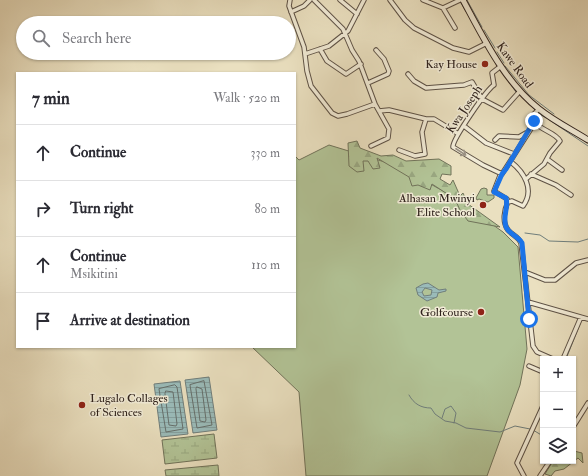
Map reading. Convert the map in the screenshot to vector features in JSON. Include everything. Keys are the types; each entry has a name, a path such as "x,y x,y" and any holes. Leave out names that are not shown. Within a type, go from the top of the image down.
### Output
{"main road":[{"name":"Kawe Road","path":"461,0 500,66 520,91 539,109 588,140"}],"street":[{"path":"290,0 292,16"},
{"path":"291,12 304,6 310,0"},
{"path":"314,0 331,16 345,33 360,64 375,104 389,129 390,136 371,146"},
{"path":"340,0 357,14"},
{"path":"305,54 332,45 350,29 364,0"},
{"path":"390,0 405,20 414,28 453,48 467,52 487,43"},
{"path":"423,0 443,8 455,28"},
{"path":"443,8 461,0"},
{"path":"296,27 305,54 311,86 333,114 347,114 375,104"},
{"path":"320,49 327,61 346,74 360,64"},
{"path":"368,83 388,74 389,71 384,59 376,50"},
{"name":"Kwa Joseph","path":"500,66 492,72 494,85 482,99 464,126 457,133 452,144 453,147 483,166 502,174"},
{"path":"408,74 414,81 426,88 464,85 472,82 482,99 504,110 520,91"},
{"path":"526,179 543,165 560,140 534,122 532,116 539,109"},
{"path":"379,110 389,110 426,119 434,119 457,133"},
{"path":"399,150 415,156 426,154 422,136 426,119"},
{"path":"534,122 514,154 511,162 502,174 494,192 506,198 507,203 504,213 507,229 516,235 522,243 534,349 547,356"},
{"path":"464,126 488,144 514,154"},
{"path":"495,140 499,136 519,137 527,132"},
{"path":"547,159 562,170"},
{"path":"507,203 512,201 525,205 529,193 526,179 511,162"},
{"path":"531,174 556,185 571,195"},
{"path":"525,272 545,280 555,280 576,263 588,260"},
{"path":"528,302 588,319"},
{"path":"565,356 581,317"},
{"path":"529,366 540,371"},
{"path":"576,422 588,403"},
{"path":"524,476 517,463 540,413"},
{"path":"540,476 548,464"}],"green space":[{"path":"357,141 360,148 381,156 393,155 406,161 439,159 451,166 451,175 442,174 440,179 450,185 453,180 460,196 463,193 468,204 500,227 468,221 460,210 455,199 432,184 430,190 418,185 412,186 409,177 377,158 380,168 373,169 368,161 363,161 364,171 357,172 349,166 348,143"},
{"path":"329,145 398,166 454,197 503,232 518,247 527,349 520,385 487,476 306,476 299,392 253,348 296,348 296,157 299,160"},
{"path":"481,189 487,189 487,195 494,195 494,198 488,202 479,199 477,200 476,198"},
{"path":"214,434 217,458 165,464 162,440"},
{"path":"576,452 582,453 583,463 578,458 576,460"},
{"path":"551,464 570,464 564,469 555,471 551,476 545,474"},
{"path":"218,465 219,476 166,476 165,470"}],"water":[{"path":"428,283 439,290 446,289 446,291 438,293 437,297 427,301 418,295 416,288","holes":["425,288 432,290 431,295 424,296 422,292"]},
{"path":"209,377 217,430 193,433 185,380"},
{"path":"180,381 188,434 161,437 154,384"}],"waterway":[{"path":"467,0 482,27"},
{"path":"461,3 467,13"},
{"path":"484,30 495,48"},
{"path":"497,52 504,63"},
{"path":"505,66 529,95 554,114"},
{"path":"499,68 516,92"},
{"path":"519,94 536,111"},
{"path":"538,113 546,118"},
{"path":"548,119 588,146"},
{"path":"525,233 540,235 549,241 578,242 588,239"},
{"path":"567,356 582,319 588,321"},
{"path":"409,395 413,401 421,406 431,408 435,414 445,421 456,423 466,428 500,432 515,426 530,429"},
{"path":"442,418 445,409 451,406 456,413 454,423"},
{"path":"533,430 540,434"}],"place":[{"name":"Kay House","path":"485,64"},
{"name":"Alhasan Mwinyi Elite School","path":"483,205"},
{"name":"Golfcourse","path":"481,312"},
{"name":"Lugalo Collages of Sciences","path":"82,405"}],"route":[{"path":"529,319 522,243 520,239 506,227 504,217 507,201 506,198 494,192 502,174 527,132 534,124 534,121"}]}
